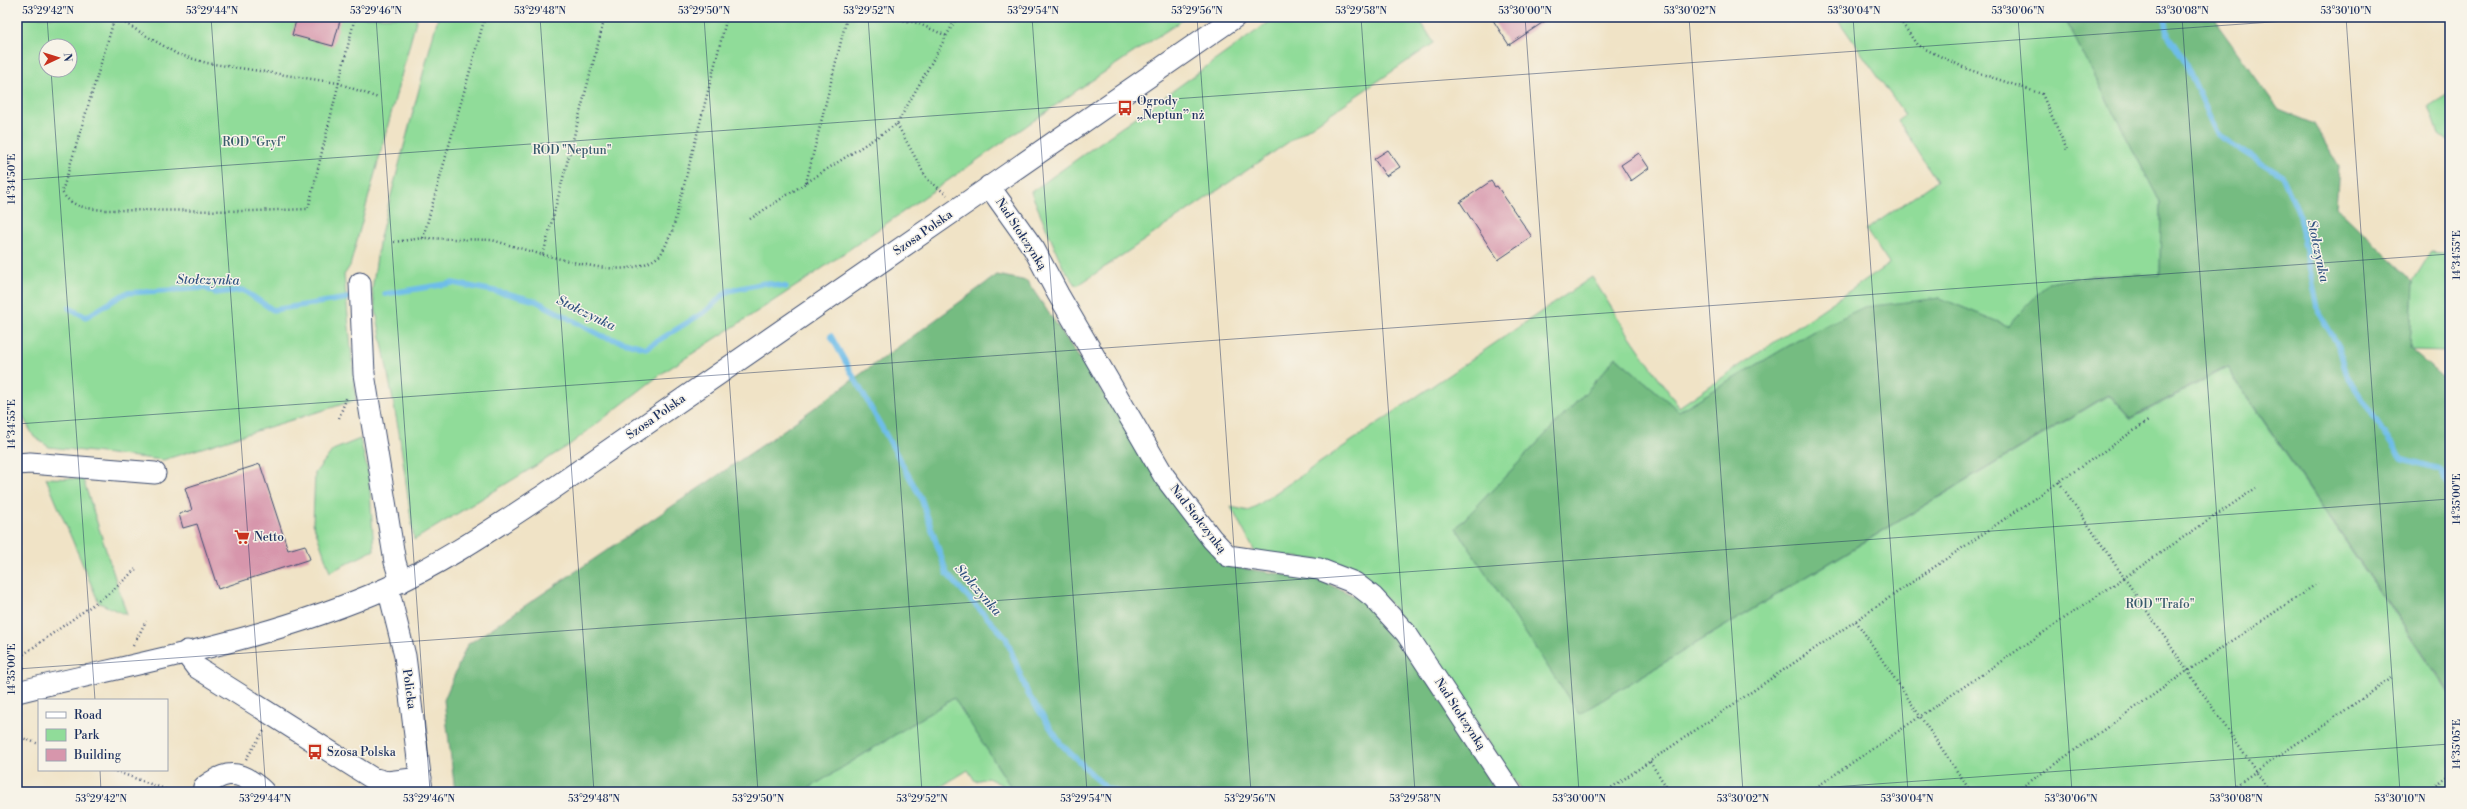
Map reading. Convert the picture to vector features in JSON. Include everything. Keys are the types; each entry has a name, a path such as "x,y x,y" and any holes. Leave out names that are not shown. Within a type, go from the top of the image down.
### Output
{"street":[{"name":"Szosa Polska","path":"17,692 187,651 289,624 394,585 469,543 541,497 1235,17"},
{"name":"Nad Stołczynką","path":"990,186 1034,249 1058,294 1164,476 1212,539 1228,556 1320,569 1355,583 1374,597 1406,633 1511,792"},
{"name":"Policka","path":"360,283 364,374 395,562 394,585 422,785"},
{"path":"17,464 155,473"},
{"path":"187,651 190,659 196,667 372,778 387,782 422,785"},
{"path":"203,792 204,787 213,780 236,774 242,775 264,792"}],"path":[{"path":"355,17 338,83 308,209 254,212 103,210 82,207 67,201 62,192 115,17 177,54 207,64 338,83 378,98"},
{"path":"423,238 485,17"},
{"path":"543,255 605,17"},
{"path":"394,242 423,238 492,240 543,255 618,269 642,265 660,255 672,232 726,17"},
{"path":"805,183 847,17"},
{"path":"888,17 916,23 947,36"},
{"path":"750,219 897,124 957,17"},
{"path":"1898,17 1917,45 1967,69 2042,94 2067,150"},
{"path":"897,124 927,179 952,198"},
{"path":"1604,792 2148,421"},
{"path":"2059,482 2186,672 2270,792"},
{"path":"1809,792 2256,488"},
{"path":"17,659 112,591 137,568"},
{"path":"2015,792 2186,672 2318,583"},
{"path":"132,648 146,621"},
{"path":"1856,621 1971,792"},
{"path":"2226,792 2392,678"},
{"path":"236,774 268,726"},
{"path":"17,736 38,744"},
{"path":"1650,762 1670,792"},
{"path":"115,771 170,791 184,792"},
{"path":"2427,792 2450,776"}],"green space":[{"name":"ROD \"Gryf\"","path":"17,17 417,17 350,266 344,275 356,400 163,460 49,447 34,437 17,406"},
{"name":"ROD \"Neptun\"","path":"438,17 1187,17 1079,89 804,281 661,374 568,446 414,540 399,432 372,290 380,237"},
{"path":"1276,17 1418,17 1434,43 1077,286 1063,267 1031,192"},
{"name":"ROD \"Trafo\"","path":"1836,17 2064,17 2161,204 2160,275 2088,276 2048,283 2008,326 1940,298 1812,332 1679,411 1616,357 1588,390 1456,528 1579,714 2109,395 2131,419 2227,368 2450,695 2450,792 1523,792 1451,686 1388,601 1349,564 1255,552 1231,507 1249,511 1592,277 1625,329 1679,407 1889,264 1866,230 1937,181 1898,120 1905,115"},
{"path":"2064,17 2212,17 2279,110 2314,124 2339,167 2336,207 2413,281 2410,349 2450,384 2450,693 2227,367 2131,418 2109,394 1579,714 1456,528 1588,390 1616,357 1679,411 1812,332 1864,307 1940,298 2008,326 2048,283 2088,276 2160,275 2161,204"},
{"path":"2450,93 2450,142 2439,134 2429,106"},
{"path":"2431,252 2450,254 2450,351 2410,350 2413,281"},
{"path":"997,275 1027,281 1144,453 1228,566 1319,580 1366,601 1425,673 1497,792 1014,792 954,698 803,792 455,792 444,700 467,645 770,440"},
{"path":"360,439 369,476 374,550 330,572 313,523 315,473 333,450"},
{"path":"46,478 83,479 127,615 99,603"},
{"path":"954,698 1014,792 1007,792 1002,785 988,778 975,781 968,770 932,792 803,792"}],"building":[{"path":"297,17 341,17 333,46 292,35"},
{"path":"1491,17 1551,17 1509,45"},
{"path":"1388,150 1400,167 1386,176 1374,159"},
{"path":"1639,153 1649,168 1631,181 1621,165"},
{"path":"1491,181 1495,187 1497,186 1532,237 1498,260 1460,202"},
{"name":"Netto","path":"260,464 288,550 305,545 310,559 218,589 197,524 183,528 179,514 192,510 185,488"}],"waterway":[{"name":"Stołczynka","path":"2165,17 2168,35 2185,62 2218,135 2282,176 2298,212 2319,313 2339,347 2347,376 2401,458 2439,469 2450,487"},
{"name":"Stołczynka","path":"385,294 453,283 509,294 536,301 602,336 646,348 706,311 728,291 765,283 786,287"},
{"name":"Stołczynka","path":"69,308 86,317 126,293 205,288 215,293 243,290 273,310 348,298"},
{"name":"Stołczynka","path":"831,336 921,498 947,574 1006,638 1028,694 1061,744 1106,788 1118,792"}],"place":[{"name":"Ogrody „Neptun” nż","path":"1125,108"},
{"name":"Netto","path":"242,537"},
{"name":"Szosa Polska","path":"315,752"}]}
